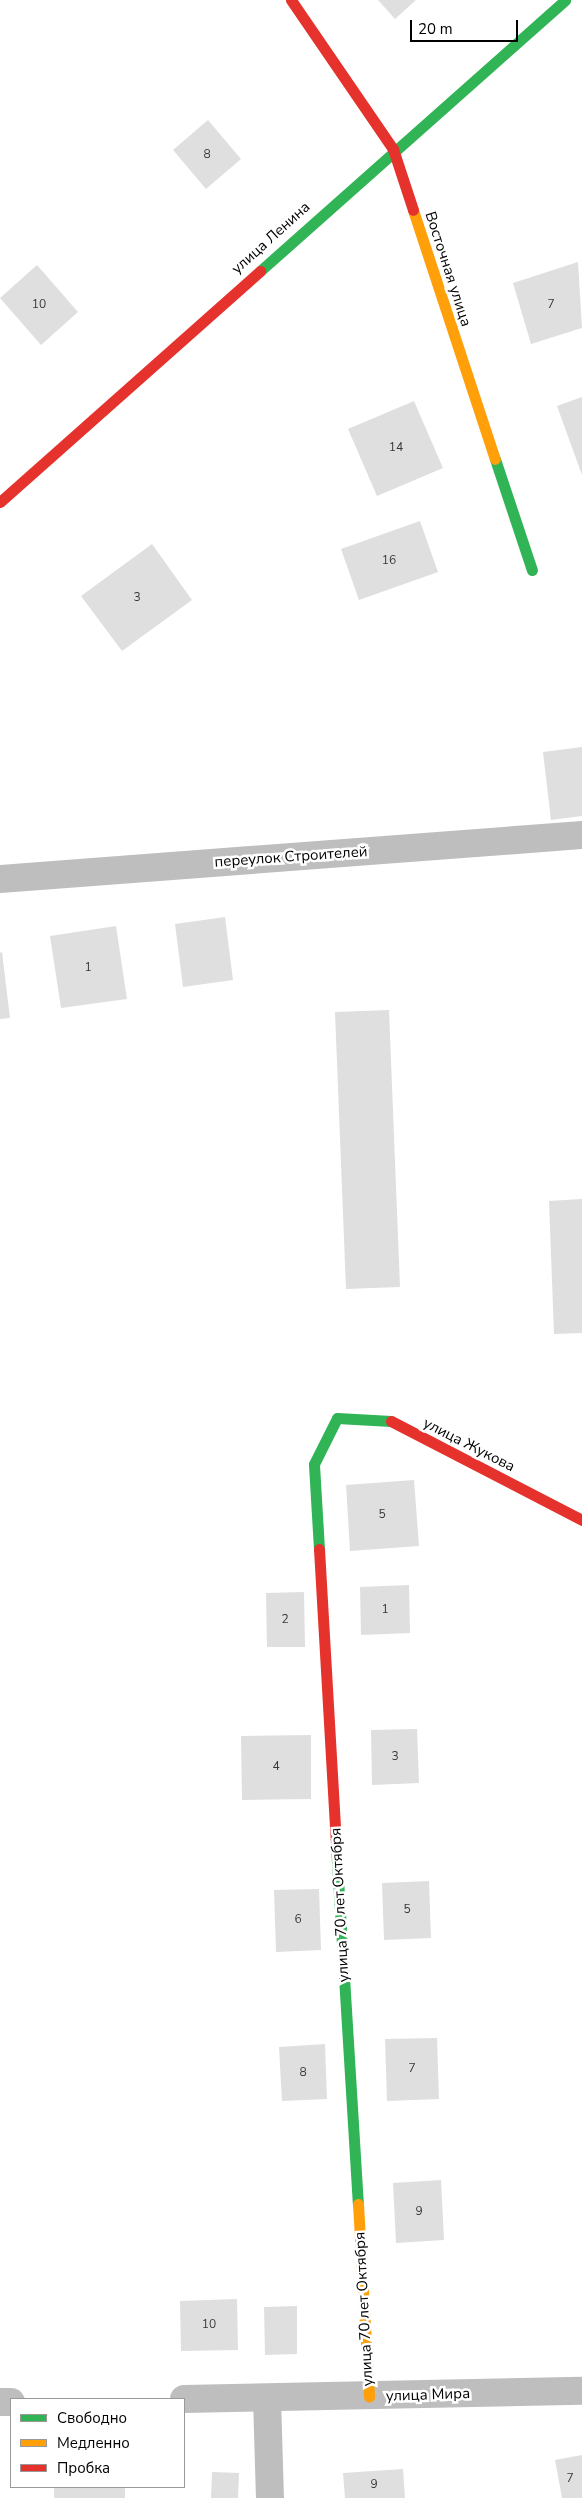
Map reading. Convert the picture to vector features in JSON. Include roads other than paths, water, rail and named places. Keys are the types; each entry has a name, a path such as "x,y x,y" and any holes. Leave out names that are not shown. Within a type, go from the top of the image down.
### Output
{"street":[{"name":"Восточная улица","path":"290,0 393,149 532,570"},
{"name":"улица Ленина","path":"0,502 393,149 565,0"},
{"name":"переулок Строителей","path":"0,879 582,834"},
{"name":"улица Жукова","path":"337,1418 385,1418 582,1520"},
{"name":"улица 70 лет Октября","path":"337,1418 314,1464 369,2397"},
{"name":"улица Мира","path":"185,2399 369,2397 582,2390"},
{"path":"267,2398 270,2498"}]}
